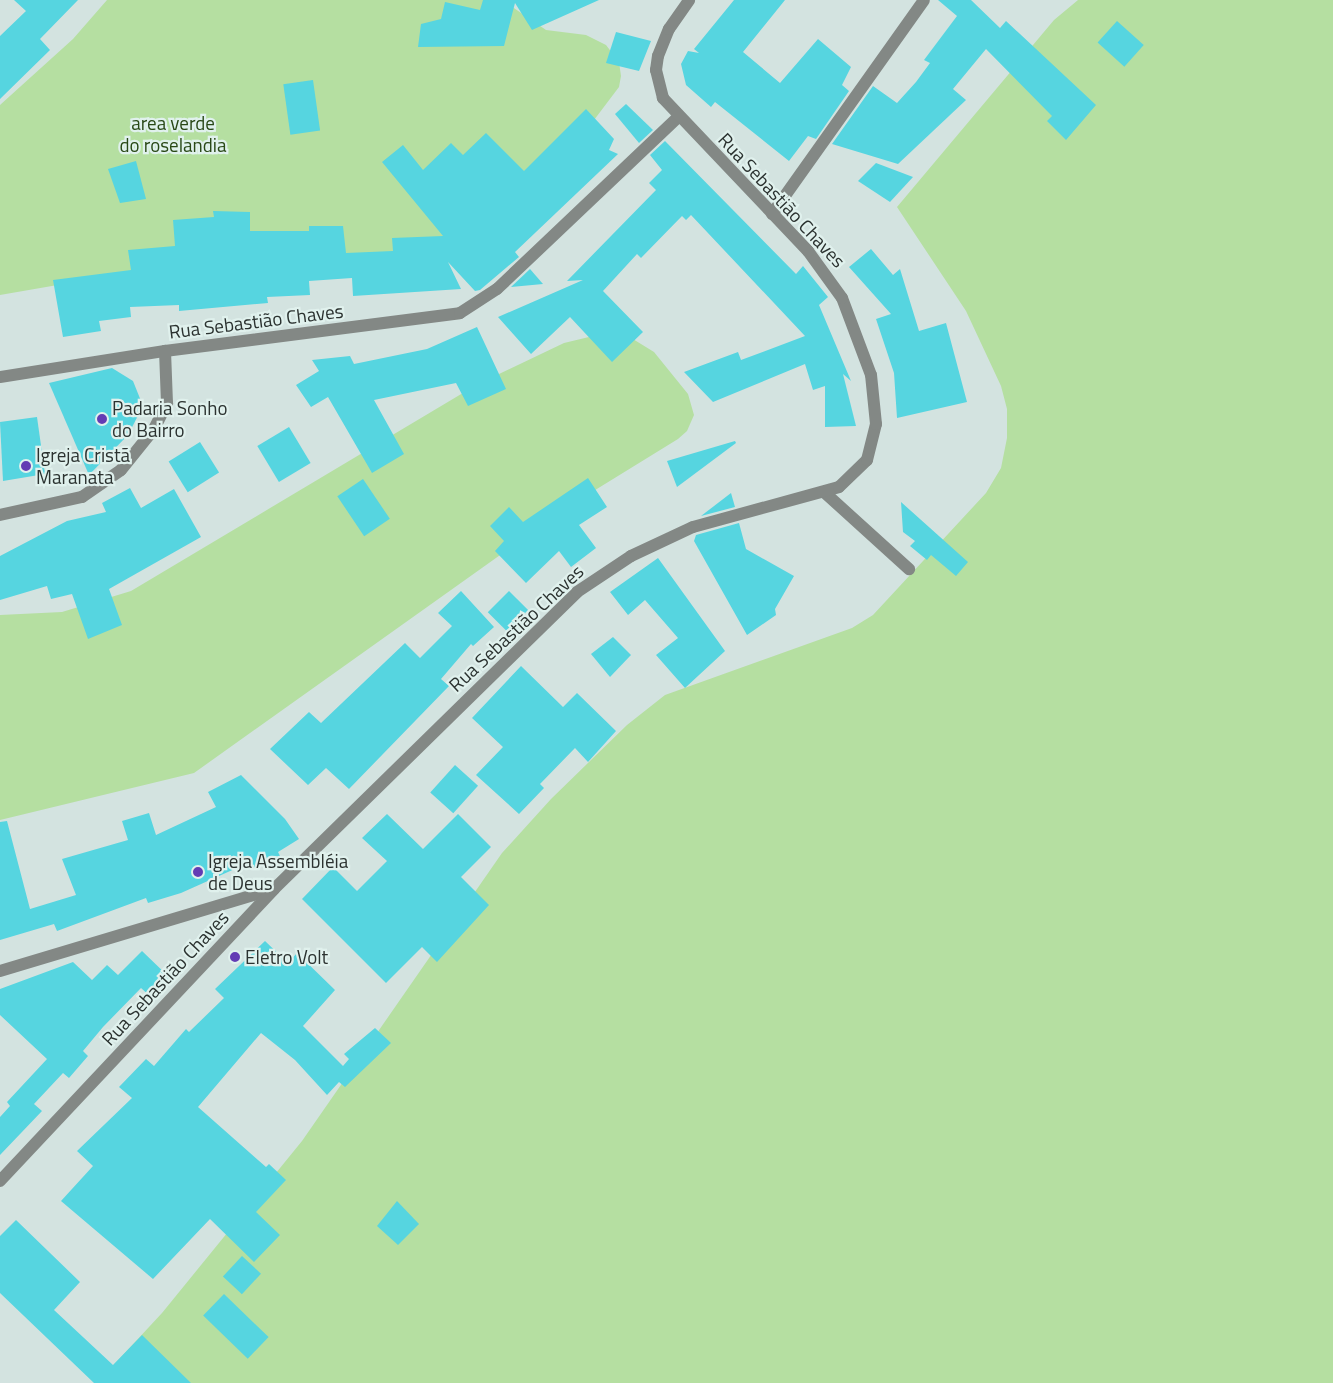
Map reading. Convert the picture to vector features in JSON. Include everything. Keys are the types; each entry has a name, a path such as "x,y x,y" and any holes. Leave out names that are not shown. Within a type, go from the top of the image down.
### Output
{"street":[{"path":"678,117 663,98 656,70 669,29 688,0"},
{"path":"772,214 924,0"},
{"name":"Rua Sebastião Chaves","path":"0,377 164,351 460,314 497,289 678,117 820,266 842,298 871,375 876,424 873,444 855,475 824,492 693,528 631,556 594,579 274,889 0,1180"},
{"path":"0,515 82,497 121,470 154,429 167,403 164,351"},
{"path":"824,492 909,569"},
{"path":"0,971 274,889"}],"green space":[{"name":"area verde do roselandia","path":"107,0 502,0 546,30 586,35 606,45 619,62 621,76 619,87 591,124 481,223 386,257 75,282 0,295 0,105 73,39"},
{"path":"1078,0 1333,0 1333,1383 97,1383 162,1313 302,1141 502,853 551,799 627,725 665,695 852,628 873,615 986,493 1001,468 1007,438 1007,409 1001,386 966,311 897,207 1054,20"},
{"path":"628,336 654,352 688,394 694,415 687,431 678,439 566,508 194,773 0,820 0,615 62,612 131,591 478,384 564,343 589,337"}],"building":[{"path":"14,0 78,0 40,39 50,50 0,99 0,36 26,11"},
{"path":"483,0 599,0 532,30 515,3 504,46 418,47 421,24 441,19 445,2 480,10"},
{"path":"734,0 785,0 743,52 780,83 818,39 851,67 842,85 849,91 816,139 808,136 789,161 715,102 711,107 686,85 681,64 688,51 699,53 694,49"},
{"path":"938,0 971,0 1000,28 1006,21 1096,105 1066,140 1047,121 1052,116 986,49 953,89 966,100 898,164 832,144 873,86 897,103 930,63 924,60 957,16"},
{"path":"1117,21 1144,45 1124,67 1098,43"},
{"path":"616,32 651,41 639,71 606,63"},
{"path":"313,80 320,131 290,135 283,84"},
{"path":"626,104 653,130 639,143 615,114"},
{"path":"586,109 614,139 609,150 618,154 515,252 519,257 480,290 475,291 448,262 461,289 353,296 352,278 309,281 310,295 267,297 268,303 179,311 179,305 130,307 131,317 99,321 101,331 63,337 53,280 131,270 128,250 175,246 173,220 214,217 213,211 250,212 250,231 309,231 309,226 343,226 346,253 393,251 392,238 443,236 382,162 403,145 423,170 451,143 463,155 486,133 524,171"},
{"path":"665,141 796,274 803,266 828,297 819,305 851,381 843,374 856,426 825,427 825,386 813,390 805,364 713,402 684,372 738,352 741,360 805,336 691,215 686,220 682,216 641,258 637,254 603,291 643,332 612,362 570,317 531,354 498,317 583,280 567,281 656,190 649,183 662,170 650,155"},
{"path":"136,161 146,199 120,203 108,169"},
{"path":"876,163 913,177 890,202 858,181"},
{"path":"871,249 893,275 900,269 919,331 946,323 967,402 897,418 894,373 876,319 891,314 849,267"},
{"path":"530,269 543,284 511,287"},
{"path":"477,327 506,389 468,406 456,383 374,400 404,454 372,473 328,397 311,407 296,385 319,371 312,360 350,356 354,364 427,349"},
{"name":"Padaria Sonho do Bairro","path":"112,368 133,381 143,406 128,435 89,475 49,383"},
{"path":"37,417 45,474 3,481 0,422"},
{"path":"289,427 311,463 279,482 257,446"},
{"path":"735,441 736,443 677,487 667,461"},
{"path":"200,442 219,473 188,492 169,462"},
{"path":"588,478 607,507 579,525 596,548 571,567 559,551 526,583 495,551 504,541 490,526 509,507 523,522"},
{"path":"363,479 390,519 364,536 337,496"},
{"path":"130,488 141,508 174,489 201,537 109,589 122,625 88,639 72,594 51,599 47,586 0,600 0,556 67,521 106,512 102,503"},
{"path":"731,493 735,507 701,516"},
{"path":"901,502 968,562 956,576 931,555 927,560 910,546 915,541 903,532"},
{"path":"739,523 746,549 794,576 775,609 776,615 747,635 694,541 696,535"},
{"path":"658,558 725,651 685,688 656,655 678,638 645,600 628,615 610,592"},
{"path":"461,591 494,627 473,646 471,644 441,679 449,686 349,789 326,768 308,785 270,749 309,712 321,723 405,643 420,658 452,626 438,613"},
{"path":"509,591 528,610 507,631 488,612"},
{"path":"613,637 631,655 610,677 591,654"},
{"path":"521,666 563,707 577,693 616,731 588,762 575,748 540,784 544,788 519,814 476,775 503,747 472,718"},
{"path":"455,765 478,786 453,813 430,792"},
{"path":"241,775 285,819 299,839 278,852 280,856 251,869 248,863 181,893 148,903 146,898 57,931 54,924 0,940 0,822 7,821 30,909 76,895 62,859 128,840 122,821 149,813 156,835 216,807 208,792"},
{"path":"387,814 423,849 458,814 491,847 461,877 489,905 437,962 422,947 386,983 302,899 333,867 357,891 387,861 362,838"},
{"path":"265,941 288,963 297,953 335,990 303,1026 343,1066 349,1059 344,1054 375,1028 391,1043 345,1087 339,1082 327,1095 295,1060 261,1033 198,1107 266,1167 269,1164 286,1180 256,1212 280,1235 254,1262 210,1219 153,1279 61,1201 93,1166 77,1151 132,1098 119,1087 146,1059 154,1066 186,1029 189,1032 224,998 215,989"},
{"path":"142,951 169,977 151,997 141,988 103,1027 83,1051 88,1056 69,1078 63,1073 34,1104 42,1111 0,1155 0,1117 10,1106 7,1102 47,1059 0,1015 0,989 73,962 92,980 107,965 118,975"},
{"path":"397,1201 419,1224 398,1245 377,1226"},
{"path":"16,1220 80,1282 54,1310 113,1365 142,1335 191,1383 94,1383 0,1293 0,1236"},
{"path":"242,1256 261,1274 242,1294 223,1276"},
{"path":"224,1294 269,1337 248,1359 203,1316"}],"place":[{"name":"Padaria Sonho do Bairro","path":"102,419"},
{"name":"Igreja Cristã Maranata","path":"26,466"},
{"name":"Igreja Assembléia de Deus","path":"198,872"},
{"name":"Eletro Volt","path":"235,957"}]}
